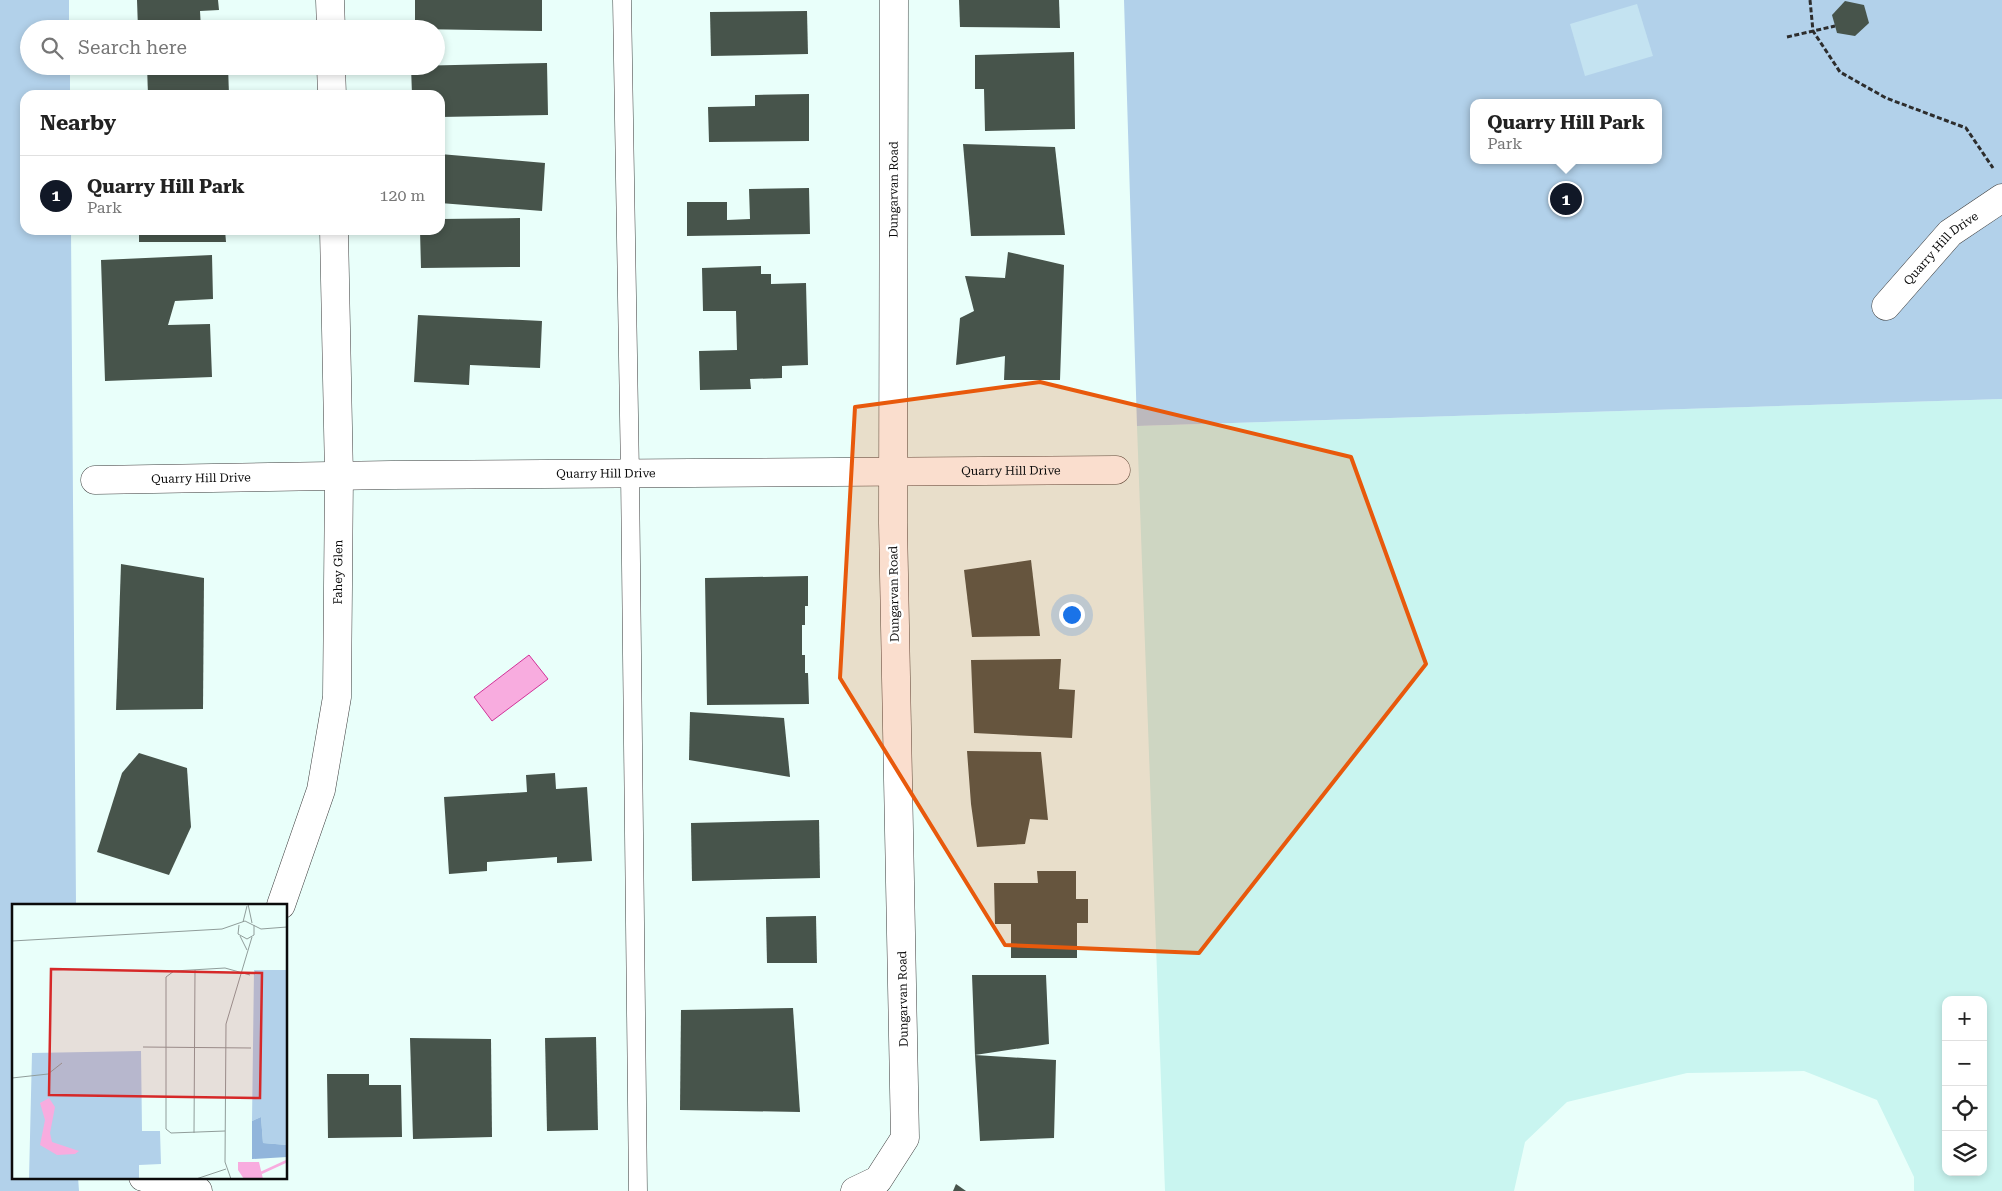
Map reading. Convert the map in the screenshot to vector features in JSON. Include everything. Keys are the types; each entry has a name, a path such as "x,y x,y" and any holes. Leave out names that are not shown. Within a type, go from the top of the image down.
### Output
{"street":[{"path":"330,0 330,20"},
{"name":"Dungarvan Road","path":"866,1186 906,1138 893,471 894,0"},
{"path":"331,75 332,90"},
{"name":"Quarry Hill Drive","path":"1886,306 1950,233 2000,186"},
{"name":"Fahey Glen","path":"281,904 321,790 337,697 339,476 334,235"},
{"name":"Quarry Hill Drive","path":"95,480 339,476 1116,470"},
{"path":"148,1178 186,1186"}],"lane":[{"path":"622,0 630,474 638,1191"}],"path":[{"path":"1810,0 1813,31 1840,72 1886,98 1966,128 2000,186"},
{"path":"1787,37 1835,26"}],"highlighted area":[{"path":"1040,382 1351,457 1426,664 1199,953 1005,945 840,678 855,407"}],"shaded area":[{"path":"0,0 69,0 69,20 20,20 20,75 70,75 70,90 20,90 20,235 71,235 76,904 12,904 12,1178 78,1178 79,1191 0,1191"},
{"path":"1124,0 2002,0 2002,399 1137,426"},
{"path":"1637,4 1653,56 1585,76 1570,24"},
{"path":"2002,399 2002,1191 1914,1191 1914,1177 1877,1100 1804,1071 1687,1073 1567,1102 1525,1142 1514,1191 1165,1191 1137,426"},
{"path":"529,655 548,679 492,721 474,697"}],"building":[{"path":"137,0 218,0 219,10 200,11 200,20 138,20"},
{"path":"415,0 542,0 542,31 445,29 445,20 415,20"},
{"path":"959,0 1059,0 1060,28 960,27"},
{"path":"1845,1 1864,5 1869,23 1855,36 1837,33 1832,15"},
{"path":"807,11 808,54 711,56 710,12"},
{"path":"1074,52 1075,129 985,131 984,89 975,89 975,55"},
{"path":"547,63 548,115 445,117 445,90 412,90 411,75 445,75 445,65"},
{"path":"147,75 228,75 229,90 148,90"},
{"path":"809,94 809,141 709,142 708,107 755,106 755,95"},
{"path":"963,144 1055,147 1065,235 971,236"},
{"path":"445,154 545,163 542,211 445,203"},
{"path":"809,188 810,234 687,236 687,202 727,202 727,220 750,219 749,189"},
{"path":"520,218 520,267 421,268 420,235 445,235 445,219"},
{"path":"139,235 225,235 226,242 139,242"},
{"path":"1008,252 1064,265 1060,380 1004,380 1005,356 956,365 960,318 974,311 965,276 1005,278"},
{"path":"212,255 213,299 175,301 168,325 210,324 212,377 105,381 101,260"},
{"path":"761,266 761,274 771,274 771,284 806,283 808,365 782,366 782,378 750,379 751,389 700,390 699,351 737,350 736,311 703,311 702,268"},
{"path":"418,315 542,321 540,368 470,365 469,385 414,382"},
{"path":"1031,560 1040,636 972,637 964,570"},
{"path":"121,564 204,578 203,709 116,710"},
{"path":"808,576 808,606 805,606 805,625 802,625 802,655 805,655 805,673 808,673 809,704 707,705 705,578"},
{"path":"1061,659 1059,689 1075,690 1072,738 974,733 971,660"},
{"path":"690,712 784,718 790,777 689,760"},
{"path":"967,751 1041,752 1048,820 1030,819 1025,844 977,847 971,804"},
{"path":"139,753 187,768 191,827 169,875 97,852 122,773"},
{"path":"555,773 556,789 587,787 592,861 557,863 557,857 487,862 487,871 449,874 444,797 527,792 526,775"},
{"path":"819,820 820,878 692,881 691,823"},
{"path":"1037,871 1076,871 1076,899 1088,899 1088,923 1077,923 1077,958 1011,958 1011,924 995,924 994,883 1038,883"},
{"path":"816,916 817,963 767,963 766,917"},
{"path":"972,975 1046,975 1049,1044 975,1055"},
{"path":"793,1008 800,1112 680,1110 681,1010"},
{"path":"596,1037 598,1130 547,1131 545,1038"},
{"path":"410,1038 491,1039 492,1137 413,1139"},
{"path":"975,1055 1056,1060 1054,1138 980,1141"},
{"path":"327,1074 369,1074 369,1085 401,1085 402,1137 328,1138"},
{"path":"956,1184 966,1191 953,1191"}],"place":[{"name":"Quarry Hill Park","path":"1566,199"}]}
